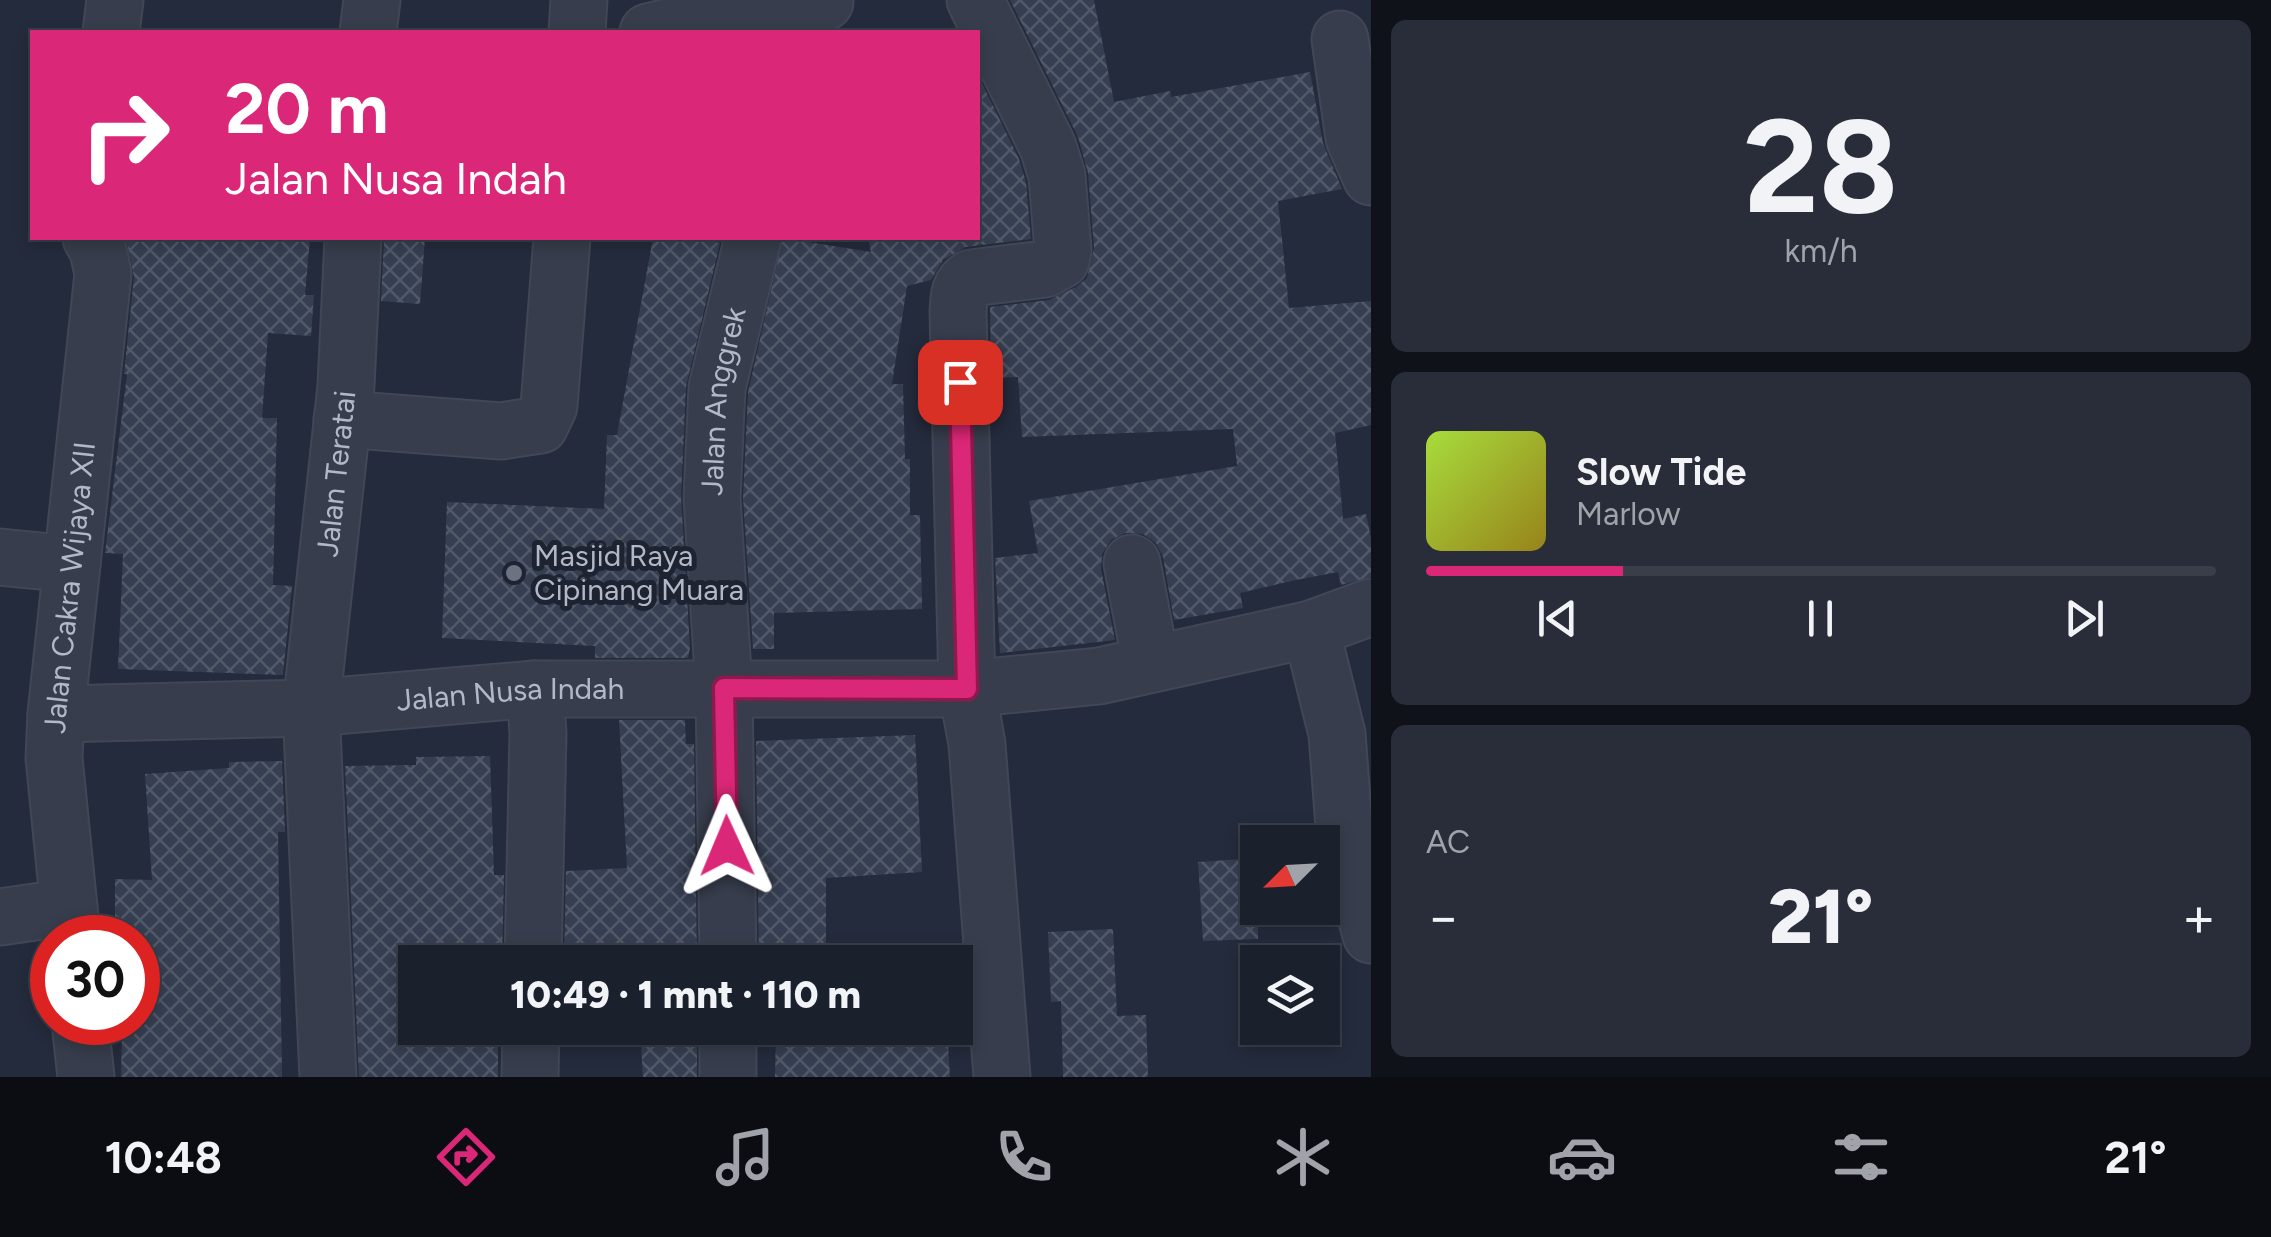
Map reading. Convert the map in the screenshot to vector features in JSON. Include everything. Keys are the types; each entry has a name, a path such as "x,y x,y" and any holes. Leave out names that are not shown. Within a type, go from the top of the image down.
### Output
{"street":[{"path":"111,30 114,0"},
{"path":"368,30 372,0"},
{"path":"577,30 579,0"},
{"path":"976,0 1048,146 1059,193 1063,250 1055,266 972,278 960,290 967,689 977,744 1002,1077"},
{"path":"656,30 733,11 825,2"},
{"path":"1340,39 1354,138 1371,177"},
{"name":"Jalan Cakra Wijaya XII","path":"69,915 54,758 56,714 37,560 70,266 81,240"},
{"name":"Jalan Cakra Wijaya XII","path":"37,560 103,274 92,240"},
{"name":"Jalan Teratai","path":"328,1077 310,708 342,419 353,240"},
{"path":"342,419 501,431 540,425 549,406 562,240"},
{"name":"Jalan Anggrek","path":"728,945 724,688 712,498 717,388 753,240"},
{"path":"1132,563 1151,664"},
{"name":"Jalan Nusa Indah","path":"56,714 310,708 535,689 967,689 1099,676 1312,629 1371,607"},
{"path":"1312,629 1337,734 1345,840 1371,934"},
{"path":"533,945 538,733 535,689"},
{"path":"0,918 30,920"},
{"path":"83,1045 86,1077"},
{"path":"530,1077 531,1045"},
{"path":"728,1045 728,1077"}],"building":[{"path":"1010,0 1094,0 1114,102 1170,91 1171,97 1310,72 1323,143 1342,189 1278,201 1289,308 1371,301 1371,425 1335,433 1343,519 1366,514 1371,538 1371,577 1341,585 1338,572 1296,580 1240,593 1243,608 1174,620 1163,557 1156,543 1143,534 1125,533 1111,540 1102,554 1101,569 1115,640 1000,653 995,558 1038,553 1029,501 1237,466 1233,429 1022,437 1018,377 991,378 990,307 1049,300 1076,287 1087,278 1094,248 1088,173 1078,137"},
{"path":"980,79 1019,159 1026,182 1031,239 966,247 943,260 931,280 907,286 892,384 903,384 910,515 920,515 922,609 774,613 774,649 753,649 743,498 748,392 783,240 871,252 868,240 980,240"},
{"path":"126,240 310,240 305,295 314,295 311,336 268,333 262,418 277,418 273,585 292,586 283,675 118,669 123,554 105,553 127,374 134,277"},
{"path":"384,240 425,240 420,304 381,301"},
{"path":"653,240 720,243 686,387 681,497 688,658 595,658 595,646 442,638 447,502 604,509 607,435 617,435"},
{"path":"619,720 685,720 686,744 694,744 697,945 564,945 566,871 627,868"},
{"path":"915,735 922,872 826,878 826,945 759,945 756,741"},
{"path":"490,756 494,875 504,875 502,945 398,945 398,1045 498,1045 498,1077 359,1077 345,766 416,765 416,757"},
{"path":"282,761 285,832 278,832 282,1077 121,1077 122,1045 160,1045 160,915 115,915 115,879 152,880 145,774 229,768 229,762"},
{"path":"1240,859 1240,925 1258,925 1258,939 1203,941 1198,862"},
{"path":"1113,929 1117,1016 1146,1015 1148,1077 1063,1077 1061,1001 1051,1002 1048,932"},
{"path":"641,1045 697,1045 697,1077 643,1077"},
{"path":"776,1045 948,1045 950,1077 775,1077"}],"place":[{"name":"Masjid Raya Cipinang Muara","path":"514,573"}],"route":[{"path":"727,846 724,688 967,689 960,382"}]}
